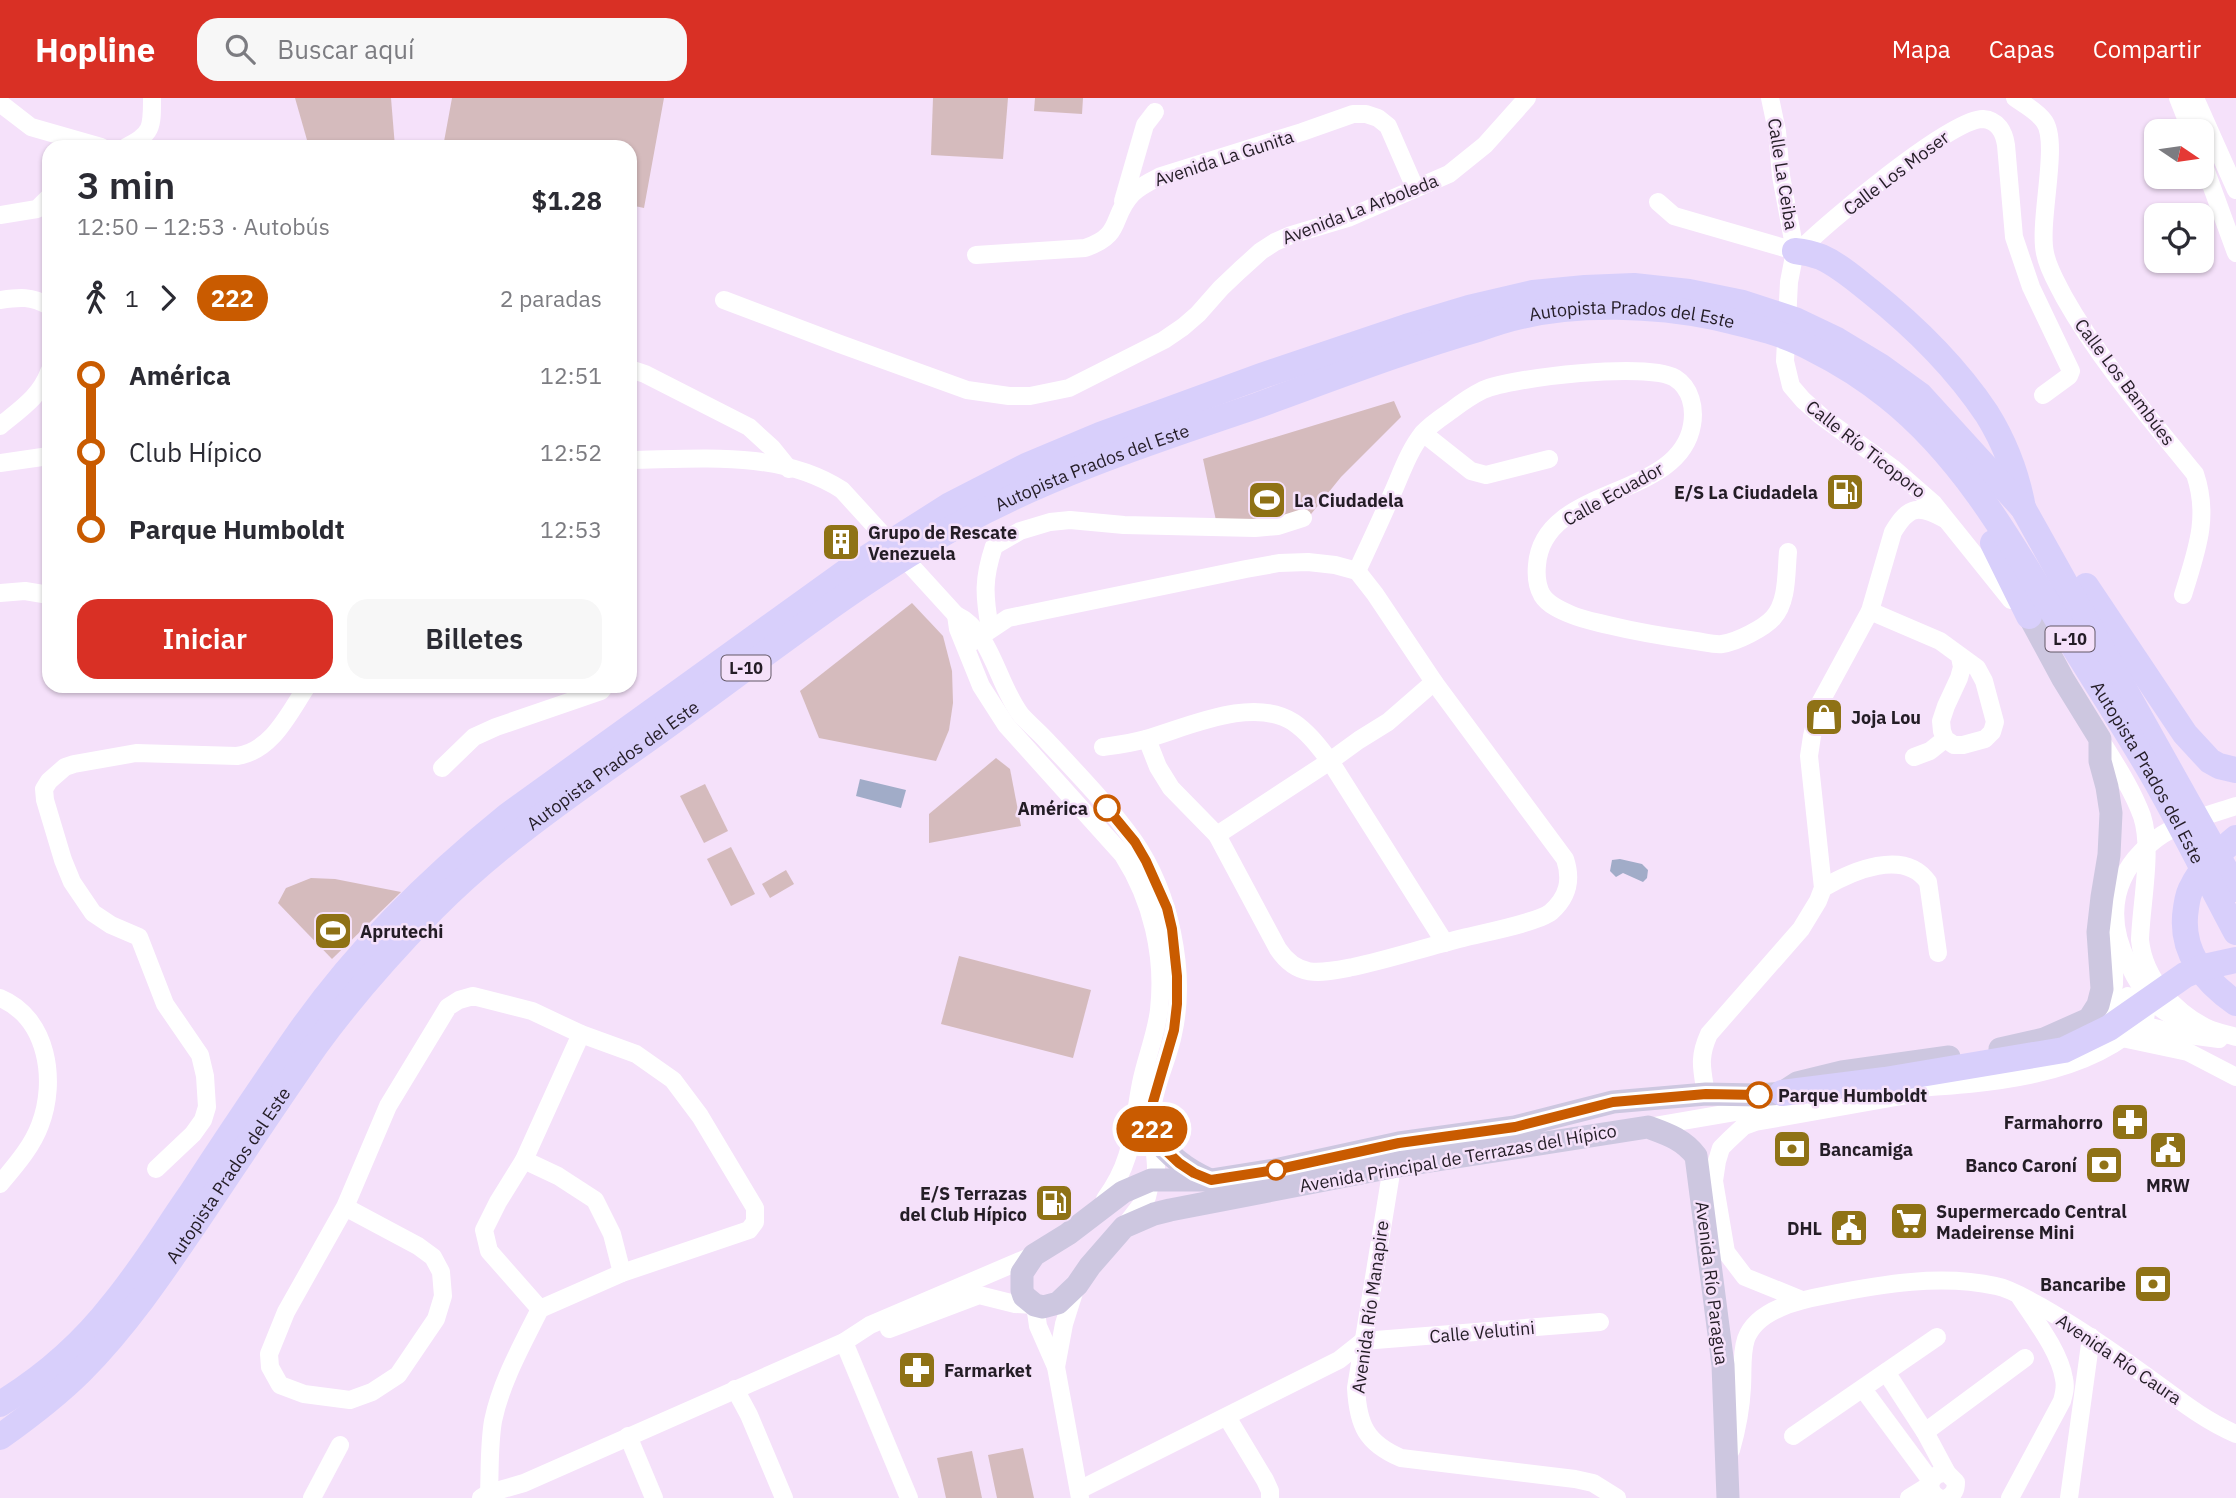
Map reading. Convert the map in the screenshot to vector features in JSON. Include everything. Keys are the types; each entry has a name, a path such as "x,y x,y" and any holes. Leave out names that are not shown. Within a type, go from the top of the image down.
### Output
{"highway":[{"path":"1797,251 1830,261 1899,314 1947,363 1988,415 2011,462 2021,496"},
{"name":"Autopista Prados del Este","path":"0,1404 38,1379 114,1304 301,1029 418,892 507,816 780,618 907,531 950,505 1026,466 1100,435 1328,353 1469,308 1533,293 1612,286 1662,288 1744,313 1811,348 1889,397 1939,446 2010,542 2155,779 2236,932"},
{"name":"Autopista Prados del Este","path":"0,1437 61,1390 86,1366 132,1311 320,1039 357,993 438,904 531,824 595,776 838,601 897,561 963,523 1023,494 1114,456 1428,344 1520,316 1599,308 1744,313 1796,320 1837,340 1880,366 1920,395 2021,496 2236,889"},
{"path":"1920,395 1938,403 1967,428 2021,496 2185,734 2210,761 2236,770"},
{"path":"1982,501 1987,531 2029,616"},
{"path":"2236,838 2213,859 2192,885 2184,926 2192,958 2206,979 2236,1003"},
{"path":"1782,1093 1885,1080 2109,1028 2185,975 2204,967 2236,960"}],"main road":[{"path":"2029,616 2100,740 2100,761 2110,813 2109,855 2098,932 2102,989 2098,1005 2089,1019 2064,1040"},
{"name":"Avenida Principal de Terrazas del Hípico","path":"1034,1255 1068,1234 1123,1192 1151,1180 1211,1180 1275,1170 1399,1143 1515,1127 1613,1102 1706,1094 1782,1093"},
{"name":"Avenida Principal de Terrazas del Hípico","path":"1035,1305 1043,1307 1058,1304 1124,1227 1154,1214 1188,1205 1392,1167 1647,1127"},
{"name":"Avenida Río Paragua","path":"1647,1127 1686,1144 1696,1156 1723,1365 1728,1498"},
{"path":"1153,1135 1179,1163 1211,1180"},
{"path":"1034,1255 1026,1264 1020,1282 1024,1296 1035,1305"}],"street":[{"path":"140,140 152,125 152,98"},
{"name":"Avenida La Arboleda","path":"724,300 967,390 1009,396 1050,393 1087,380 1164,340 1198,314 1221,288 1261,251 1275,242 1291,234 1348,218 1449,174 1485,145 1527,98"},
{"name":"Calle La Ceiba","path":"1770,98 1777,131 1781,176 1797,251"},
{"name":"Calle Los Bambúes","path":"2015,98 2046,122 2050,132 2051,148 2043,222 2044,251 2048,268 2098,351 2194,474 2201,493 2203,516 2183,595"},
{"path":"2178,98 2186,119"},
{"path":"2195,98 2236,190"},
{"path":"0,103 31,127 72,140"},
{"path":"1122,208 1145,125 1155,112"},
{"name":"Avenida La Gunita","path":"976,255 1085,248 1112,231 1132,193 1161,176 1353,114 1378,118 1388,126 1415,188"},
{"name":"Calle Los Moser","path":"1797,251 1932,142 1970,122 1984,119 1996,123 2004,132 2014,237 2031,287 2071,371 2069,376 2043,395"},
{"path":"1136,154 1161,176"},
{"path":"2213,189 2236,253"},
{"path":"1658,202 1674,215 1797,251"},
{"path":"0,215 37,209 42,204"},
{"name":"Calle Río Ticoporo","path":"1797,251 1789,282 1785,361 1791,386 1821,416 1915,485 1982,561 2018,608 2029,616"},
{"path":"0,300 22,296 42,302"},
{"name":"Calle Ecuador","path":"1357,571 1407,460 1423,433 1484,390 1521,381 1595,371 1646,370 1665,373 1677,379 1686,388 1694,412 1689,438 1682,452 1658,471 1578,509 1551,530 1538,552 1536,577 1543,597 1556,608 1575,617 1664,637 1722,644 1754,632 1774,617 1783,597 1788,552"},
{"path":"637,371 749,427 772,448 789,469"},
{"path":"0,426 34,398 42,387"},
{"path":"1423,433 1471,471 1486,475 1549,459"},
{"path":"0,463 42,457"},
{"path":"637,460 746,460 768,463 830,482 842,490 952,610 958,629 979,637 1007,694 1021,714 1135,842 1167,908 1175,953 1177,1004 1174,1030 1153,1102 1156,1174 1151,1180 1147,1197 1124,1227"},
{"path":"1706,1094 1702,1050 1709,1034 1801,929 1823,888 1809,756 1820,703 1870,611 1893,532 1910,511 1928,509 1945,519"},
{"path":"1094,1212 1118,1181 1126,1164 1141,1082 1154,1036 1160,985 1154,930 1146,899 1123,855 1006,725 981,685 979,637 986,571 994,546 1020,531 1050,522 1070,520 1124,525 1255,528 1278,526 1303,517"},
{"path":"979,637 1008,618 1257,567 1308,562 1357,571 1376,594 1434,682 1565,859 1569,882 1567,893 1548,915 1405,955 1327,972 1298,970 1286,961 1278,948 1217,835 1171,788 1158,767 1147,739"},
{"path":"0,593 26,591 42,594"},
{"path":"1870,611 1940,641 1977,668 1984,681 1995,722 1992,732 1985,740 1954,745 1945,739 1941,721 1959,678 1962,667 1960,657"},
{"path":"1217,835 1388,722 1434,682"},
{"path":"156,1169 193,1134 203,1120 207,1107 202,1061 197,1049 165,1004 139,937 111,925 93,913 72,882 63,860 44,789 65,767 123,755 136,753 237,756 250,753 266,744 302,693"},
{"path":"443,768 474,737 595,693"},
{"path":"1103,747 1147,739 1182,727 1240,713 1259,711 1293,722 1311,737 1330,761 1445,943"},
{"path":"1914,757 1930,751 1945,739"},
{"path":"2100,740 2142,817 2146,838 2140,940 2147,968 2156,983 2180,1010 2208,1029 2236,1039"},
{"path":"2208,1037 2162,1010 2138,984 2123,954 2114,914 2117,892 2125,874 2154,841 2165,833 2236,806"},
{"path":"1823,888 1838,879 1880,866 1893,864 1914,868 1928,882 1938,953"},
{"path":"2111,1006 2114,984 2113,947 2117,930"},
{"path":"345,1207 418,1246 433,1257 441,1272 443,1296 436,1319 398,1375 372,1392 350,1400 304,1394 281,1385 270,1367 269,1354 286,1312 345,1207 388,1106 448,1007 472,996 532,1010 581,1034 636,1054 673,1080 700,1116 755,1208 755,1222 749,1230 622,1273 540,1309 509,1373 494,1418 485,1495 527,1491 628,1436 846,1340 870,1325 1034,1255"},
{"path":"2064,1040 2090,1025 2111,1006 2128,996 2141,1000 2146,1013 2139,1024"},
{"path":"0,998 21,1010 37,1030 46,1056 47,1079 46,1105 39,1128 21,1159 0,1184"},
{"path":"2139,1024 2174,1033 2236,1039"},
{"name":"Avenida Principal de Terrazas del Hípico","path":"1647,1127 1864,1091 2002,1079 2070,1066 2122,1038 2139,1024"},
{"path":"540,1309 489,1251 484,1230 524,1160 581,1034"},
{"path":"2122,1038 2188,1052 2236,1077"},
{"path":"1802,1300 1745,1277 1726,1252 1714,1181 1721,1148 1744,1126 1755,1122 1926,1092 1939,1086"},
{"path":"524,1160 558,1176 595,1200 612,1234 622,1273"},
{"name":"Avenida Río Manapire","path":"1392,1167 1356,1388 1359,1419 1367,1433 1388,1453 1401,1458 1575,1479 1593,1483 1617,1498"},
{"name":"Avenida Río Caura","path":"1802,1300 1849,1290 1929,1280 1998,1286 2018,1294 2091,1338 2201,1416 2236,1434"},
{"path":"1056,1367 1064,1324 1077,1285"},
{"path":"2010,1498 2062,1401 2065,1389 2064,1378 2048,1339 2018,1294"},
{"path":"846,1340 874,1335 979,1295 1016,1304 1035,1305 1038,1326 1056,1367 1080,1494 1339,1360 1363,1341"},
{"name":"Avenida Río Paragua","path":"1726,1469 1741,1407 1742,1360 1746,1337 1759,1321 1774,1310 1802,1300"},
{"name":"Calle Velutini","path":"1363,1341 1600,1322"},
{"path":"1793,1436 1937,1337"},
{"path":"2069,1498 2091,1338"},
{"path":"846,1340 909,1498"},
{"path":"1925,1432 2025,1358"},
{"path":"1886,1372 1925,1432 1937,1484"},
{"path":"735,1389 749,1415 784,1498"},
{"path":"1863,1389 1937,1484"},
{"path":"1890,1426 1912,1412"},
{"path":"1227,1417 1265,1480 1270,1498"},
{"path":"628,1436 653,1498"},
{"path":"313,1498 340,1445"},
{"path":"1909,1498 1937,1484 1956,1482 1952,1493 1973,1498"}],"shaded area":[{"path":"295,98 391,98 394,140 307,140"},
{"path":"452,98 664,98 644,208 637,206 637,140 444,140"},
{"path":"933,98 1008,98 1003,159 931,155"},
{"path":"1035,98 1083,98 1082,114 1034,111"},
{"name":"La Ciudadela","path":"1394,401 1401,417 1341,477 1303,524 1272,535 1218,530 1203,459"},
{"path":"912,603 943,636 952,671 953,703 949,730 936,761 819,738 800,691"},
{"path":"996,758 1010,769 1021,826 929,843 929,814"},
{"path":"705,784 728,831 704,843 680,796"},
{"path":"731,847 755,894 731,906 707,859"},
{"path":"786,870 794,884 770,898 762,884"},
{"name":"Aprutechi","path":"311,878 335,879 401,892 332,959 278,903 286,888"},
{"path":"959,956 1091,990 1073,1058 941,1024"},
{"path":"1023,1448 1034,1498 997,1498 988,1455"},
{"path":"972,1451 982,1498 946,1498 937,1458"}],"water":[{"path":"860,779 906,790 901,808 856,796"},
{"path":"1612,860 1642,864 1648,870 1647,878 1643,882 1623,873 1616,877 1610,871"}],"bus line":[{"name":"222","path":"1107,808 1135,842 1167,908 1175,953 1177,1004 1168,1058 1153,1102 1153,1135 1170,1155 1194,1173 1211,1180 1275,1170 1399,1143 1515,1127 1613,1102 1706,1094 1759,1095"}],"place":[{"name":"E/S La Ciudadela","path":"1845,492"},
{"name":"La Ciudadela","path":"1267,500"},
{"name":"Grupo de Rescate Venezuela","path":"841,542"},
{"name":"Joja Lou","path":"1824,717"},
{"name":"América","path":"1107,808"},
{"name":"Aprutechi","path":"333,931"},
{"name":"Parque Humboldt","path":"1759,1095"},
{"name":"Farmahorro","path":"2130,1122"},
{"name":"Bancamiga","path":"1792,1149"},
{"name":"MRW","path":"2168,1150"},
{"name":"Banco Caroní","path":"2104,1165"},
{"name":"E/S Terrazas del Club Hípico","path":"1054,1203"},
{"name":"Supermercado Central Madeirense Mini","path":"1909,1221"},
{"name":"DHL","path":"1849,1228"},
{"name":"Bancaribe","path":"2153,1284"},
{"name":"Farmarket","path":"917,1370"}]}
